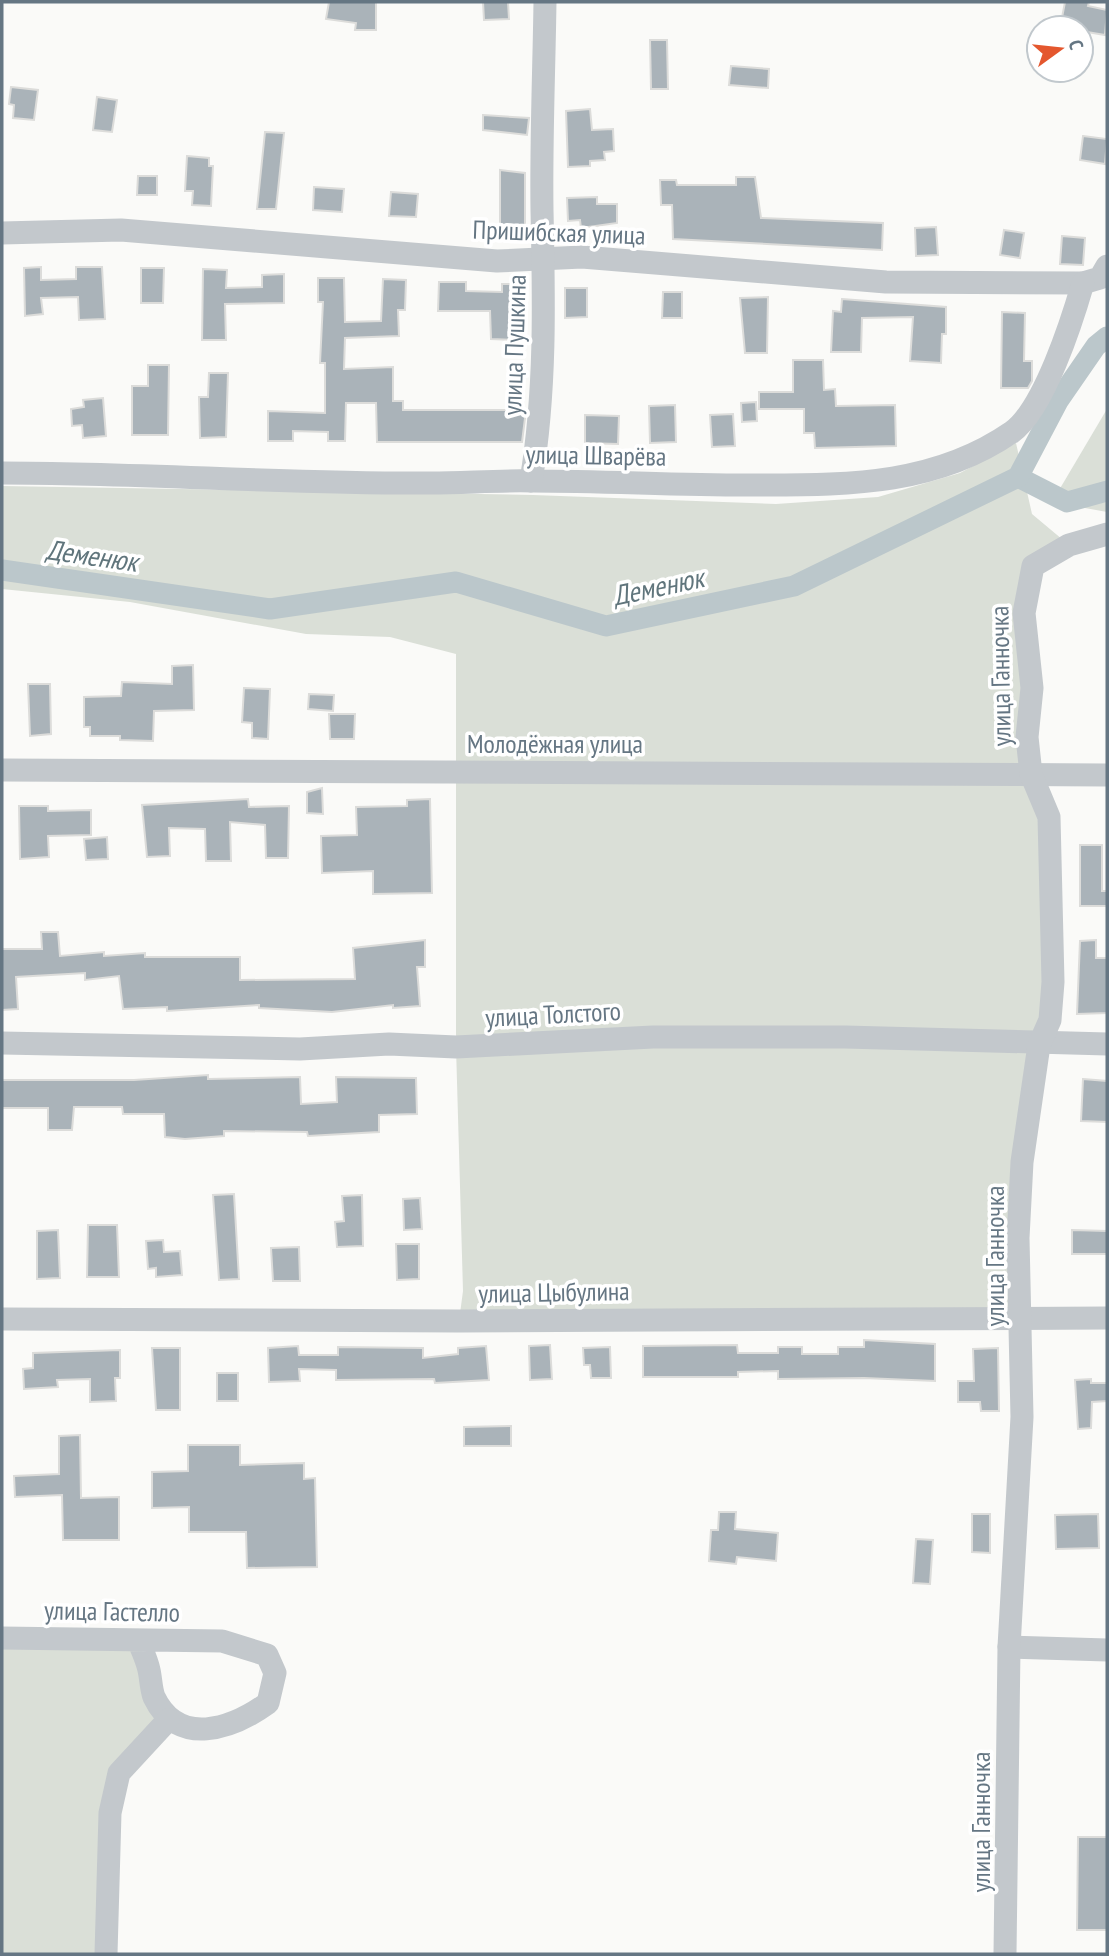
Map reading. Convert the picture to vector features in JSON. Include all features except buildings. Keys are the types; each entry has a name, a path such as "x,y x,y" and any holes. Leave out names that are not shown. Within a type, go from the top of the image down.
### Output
{"street":[{"name":"улица Пушкина","path":"531,481 538,437 545,260 542,211 545,2"},
{"name":"Пришибская улица","path":"2,233 121,230 497,261 582,257 886,282 1083,283"},
{"path":"1083,283 1100,278 1107,266"},
{"name":"улица Шварёва","path":"2,473 430,484 531,481 836,485 917,475 962,460 1015,430 1028,412 1069,332 1083,283"},
{"name":"улица Ганночка","path":"1005,1954 1009,1647 1022,1417 1022,1317 1018,1238 1021,1175 1039,1045 1050,1020 1053,982 1049,817 1031,774 1027,737 1032,688 1024,613 1033,566 1069,545 1107,534"},
{"name":"Молодёжная улица","path":"2,770 1107,775"},
{"name":"улица Толстого","path":"2,1043 300,1049 389,1044 456,1047 653,1037 790,1037 1039,1045 1107,1044"},
{"name":"улица Цыбулина","path":"2,1319 459,1321 1107,1318"},
{"name":"улица Гастелло","path":"2,1638 222,1641 267,1655 275,1673 268,1703 245,1720 212,1729 184,1727 168,1720"},
{"path":"106,1954 110,1813 119,1773 168,1720 153,1695 149,1667 138,1640"},
{"path":"1009,1647 1107,1650"}],"shaded area":[{"path":"1107,409 1107,512 1052,502"},
{"path":"1016,443 1032,514 1069,545 1033,566 1027,737 1049,817 1050,916 1022,1317 459,1321 463,1291 456,1047 456,654 390,637 306,634 130,602 2,589 2,486 533,495 776,504 878,497 960,473"},
{"path":"2,1638 138,1640 168,1720 119,1773 106,1954 2,1954"}],"waterway":[{"name":"Деменюк","path":"2,570 270,609 456,582 606,626 794,586 1018,477 1058,401 1096,346 1107,337"},
{"path":"1018,477 1067,502 1107,491"}]}
